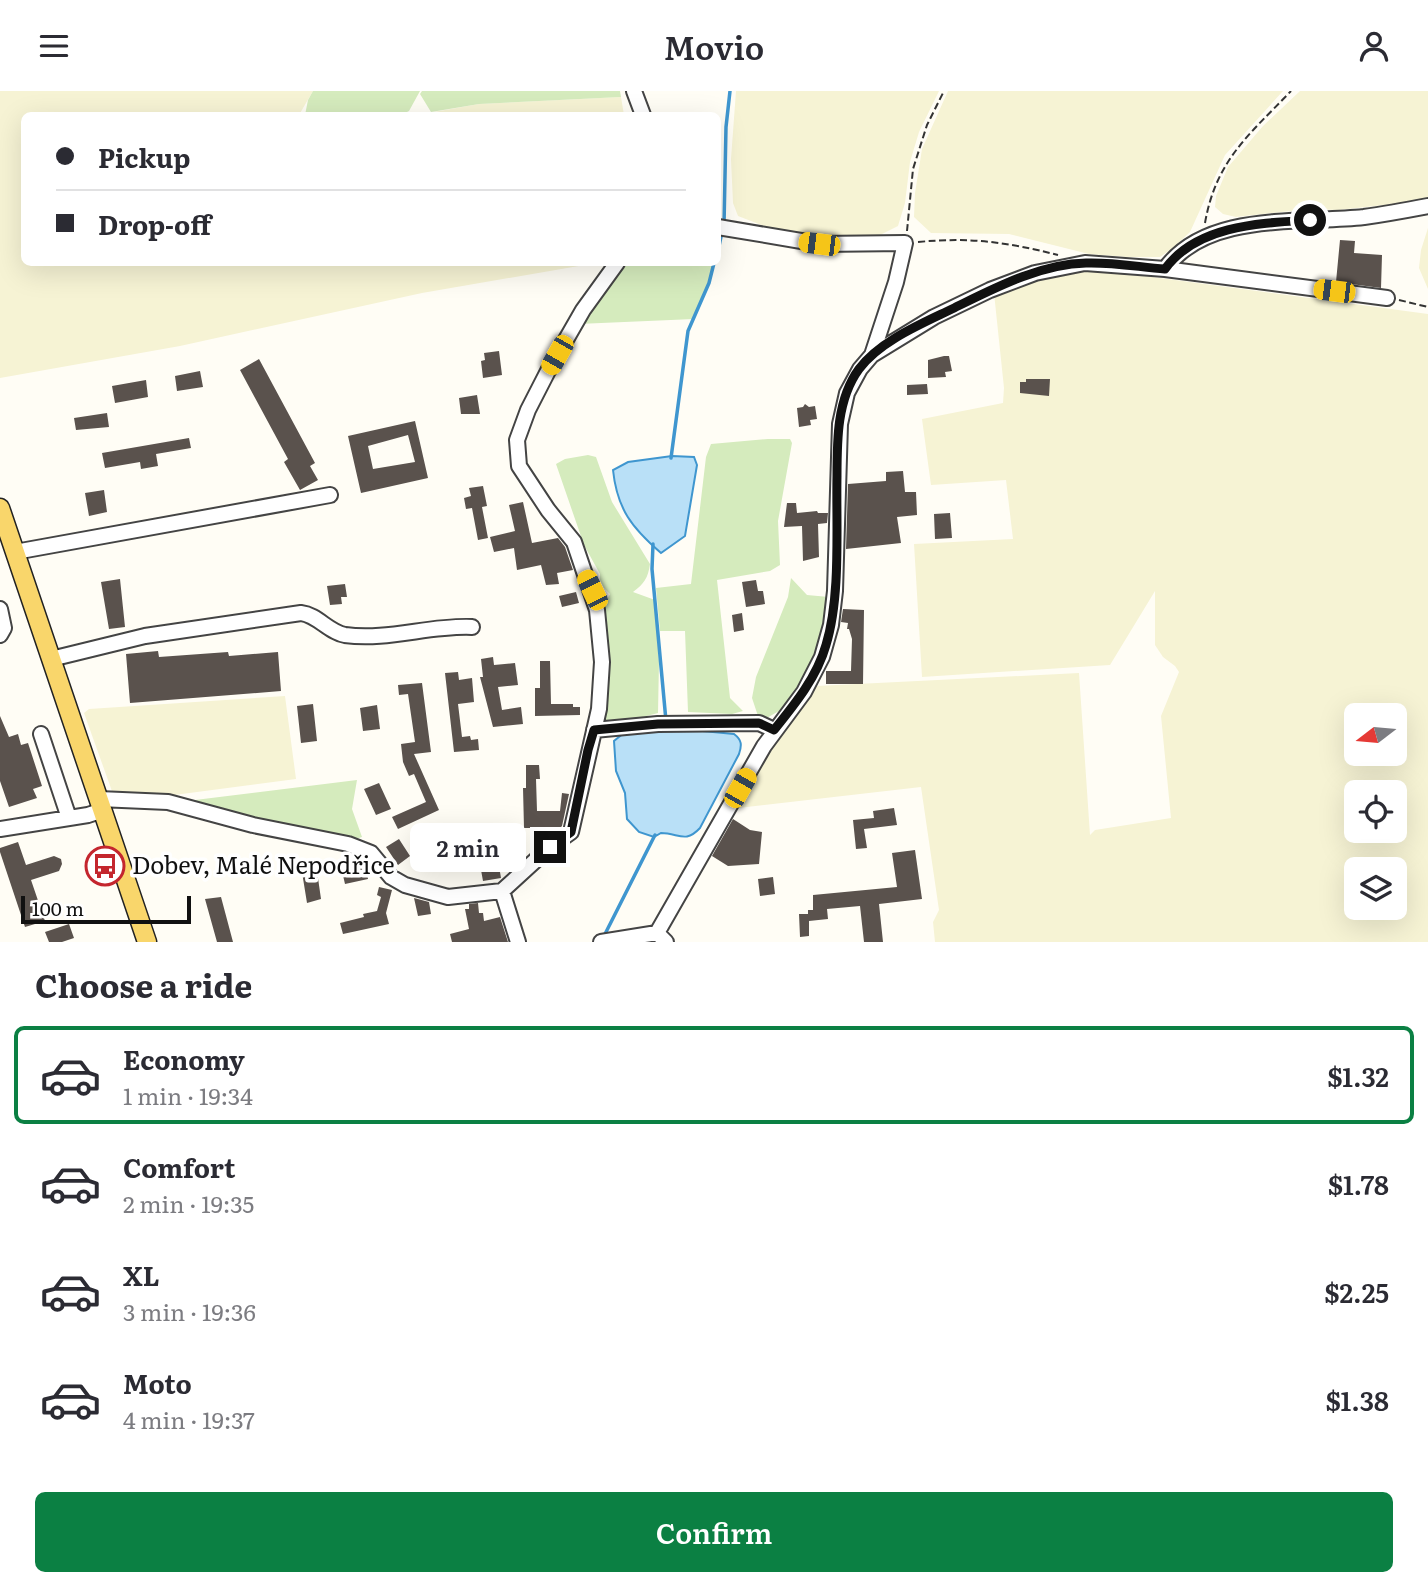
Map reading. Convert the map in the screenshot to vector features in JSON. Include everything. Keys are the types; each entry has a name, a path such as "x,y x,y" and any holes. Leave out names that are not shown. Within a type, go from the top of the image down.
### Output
{"main road":[{"path":"0,508 4,531 15,552 147,942"}],"street":[{"path":"634,91 642,112"},
{"path":"1165,269 1173,259 1223,231 1258,223 1363,217 1428,207"},
{"path":"721,228 819,244 905,243 897,282 872,355"},
{"path":"601,942 662,937 774,730 804,692 826,645 835,591 840,424 846,393 872,355 934,317 990,290 1035,273 1085,263 1165,269 1387,298"},
{"path":"1,827 69,818 101,805 168,802 266,828 348,844 371,853 391,877 405,885 448,897 502,891 550,847 571,832 594,730 602,662 597,610 574,542 522,472 517,449 520,431 548,371 583,310 616,266"},
{"path":"15,552 330,495"},
{"path":"0,609 5,628 0,635"},
{"path":"51,659 145,636 301,613 311,615 334,631 348,635 472,627"},
{"path":"594,730 658,724 759,723 774,730"},
{"path":"41,734 69,818"},
{"path":"502,891 518,942"}],"path":[{"path":"944,91 927,125 913,169 905,243 977,239 1060,256"},
{"path":"1201,241 1209,201 1218,176 1236,149 1291,91"},
{"path":"1387,298 1428,307"}],"shaded area":[{"path":"0,91 313,91 301,112 21,112 21,266 579,266 422,293 180,346 0,378"},
{"path":"736,91 939,91 919,132 910,162 905,203 898,226 880,235 813,235 772,229 738,216 733,203 731,159"},
{"path":"948,91 1283,91 1225,155 1190,232 1160,257 1127,257 1089,254 1009,234 931,233 914,217 915,193 922,149"},
{"path":"1300,91 1428,91 1428,197 1412,202 1338,210 1310,209 1236,217 1223,214 1215,207 1216,196 1228,167 1263,126"},
{"path":"621,97 624,112 434,112 479,104"},
{"path":"1428,228 1428,289 1419,268"},
{"path":"1078,267 1428,314 1428,942 935,942 933,922 939,910 921,787 730,809 817,686 1079,673 1090,835 1095,830 1171,818 1161,716 1179,672 1155,645 1155,591 1110,665 922,677 914,544 1013,539 1006,480 931,485 922,419 1003,403 1004,388 994,293"},
{"path":"285,696 296,779 159,797 113,794 84,713 89,709"}],"green space":[{"path":"313,91 420,91 407,112 306,112"},
{"path":"422,91 620,91 621,97 479,104 431,112 420,94"},
{"path":"621,266 712,266 708,285 694,319 578,324"},
{"path":"790,439 792,443 778,521 780,565 770,571 717,580 730,698 743,711 732,714 688,712 685,631 660,631 656,588 691,584 706,457 711,444"},
{"path":"588,455 596,457 612,502 650,564 645,580 633,592 655,600 659,661 658,713 612,725 603,723 602,720 601,612 610,594 604,588 600,574 584,545 556,464 565,459"},
{"path":"791,578 807,595 829,597 819,654 784,708 765,719 759,719 752,698 756,677 788,597"},
{"path":"357,780 352,809 362,837 350,841 195,805 195,800"}],"water":[{"path":"672,456 694,457 697,465 685,536 661,553 634,526 622,507 613,470 628,462"},
{"path":"692,730 734,734 741,743 739,754 695,833 686,837 661,833 654,837 639,832 627,819 625,793 616,771 614,741 625,732"}],"building":[{"path":"1340,240 1355,241 1354,253 1382,255 1381,288 1336,282"},
{"path":"499,351 502,375 483,378 481,361 485,360 484,353"},
{"path":"949,356 952,371 945,372 946,377 928,378 928,360"},
{"path":"259,359 315,463 310,466 318,480 300,490 284,462 288,459 240,370"},
{"path":"200,371 203,387 177,391 175,376"},
{"path":"1026,379 1050,379 1049,396 1020,393 1020,382 1026,382"},
{"path":"146,380 148,397 115,403 112,386"},
{"path":"927,384 928,394 907,395 907,385"},
{"path":"477,395 480,414 461,414 459,398"},
{"path":"805,404 809,407 815,406 817,419 810,420 811,425 799,427 797,408"},
{"path":"107,413 109,427 76,430 74,418"},
{"path":"415,421 428,478 361,493 348,436","holes":["408,435 415,462 373,469 368,446"]},
{"path":"189,438 191,448 156,454 158,466 141,469 140,462 105,468 102,453"},
{"path":"903,471 905,492 916,492 917,515 897,517 901,543 846,549 848,484 886,481 886,472"},
{"path":"483,486 487,506 482,507 488,538 478,540 472,508 466,509 464,498 471,496 469,488"},
{"path":"104,490 107,512 89,516 85,493"},
{"path":"523,502 532,543 558,538 565,547 573,570 557,573 559,584 546,585 541,565 517,570 514,548 494,552 490,537 515,531 509,505"},
{"path":"787,503 796,503 797,513 828,513 827,523 818,524 819,557 803,561 802,526 784,527"},
{"path":"950,513 952,538 935,539 934,514"},
{"path":"120,579 125,627 109,629 101,582"},
{"path":"756,580 758,591 763,591 765,604 746,607 742,582"},
{"path":"345,584 347,597 341,597 342,604 330,605 327,586"},
{"path":"576,592 579,603 562,607 559,596"},
{"path":"843,609 864,610 863,684 826,684 826,671 851,671 852,639 847,629 848,623 841,622"},
{"path":"742,613 744,630 734,632 732,615"},
{"path":"158,651 159,657 278,652 281,691 130,703 126,654"},
{"path":"493,657 494,665 515,663 518,685 498,687 502,710 521,707 523,724 493,727 480,677 483,677 481,659"},
{"path":"540,661 550,661 551,704 573,704 573,707 580,707 580,715 535,716 535,688 540,688"},
{"path":"458,672 459,680 472,678 474,702 458,704 462,737 478,739 479,750 454,752 445,673"},
{"path":"422,683 431,752 414,754 439,810 398,829 392,817 426,802 414,774 409,776 403,762 401,744 415,742 408,694 399,695 398,685"},
{"path":"313,704 317,741 301,743 297,706"},
{"path":"377,705 380,729 363,731 360,708"},
{"path":"0,716 9,737 18,734 21,745 28,743 42,786 33,789 37,798 9,807 0,781"},
{"path":"526,765 539,765 540,779 536,779 537,811 560,811 562,793 569,794 560,828 524,828 523,788 526,788"},
{"path":"379,783 391,809 376,815 364,789"},
{"path":"894,808 897,825 864,829 867,848 856,849 853,820 874,818 873,811"},
{"path":"733,819 750,830 762,832 759,864 728,866 712,856"},
{"path":"399,839 410,856 398,865 386,847"},
{"path":"18,842 26,865 54,856 61,859 62,864 59,871 31,880 45,921 25,927 0,852 0,848"},
{"path":"915,850 922,899 879,904 883,942 864,942 860,906 827,909 828,919 809,921 809,936 800,937 799,914 808,914 808,910 813,910 813,895 897,887 892,853"},
{"path":"365,862 368,879 345,884 341,867"},
{"path":"316,864 321,899 307,903 301,866"},
{"path":"499,866 501,878 483,881 481,870"},
{"path":"773,877 775,894 760,896 758,879"},
{"path":"379,887 392,890 386,913 389,924 343,934 340,923 377,911 381,897 377,895"},
{"path":"221,897 233,942 217,942 205,899"},
{"path":"414,898 429,902 431,914 418,916"},
{"path":"478,903 479,913 483,913 484,921 500,917 508,942 452,942 450,934 469,929 465,909 469,909 469,904"},
{"path":"69,924 74,938 49,942 45,932"}],"waterway":[{"path":"724,225 726,127 730,91"},
{"path":"721,237 722,232"},
{"path":"671,458 688,331 709,283 713,266"},
{"path":"653,544 652,569 666,721"},
{"path":"603,938 655,835"}],"place":[{"name":"Dobev, Malé Nepodřice","path":"105,866"}],"route":[{"path":"550,847 571,832 594,730 658,724 759,723 774,730 804,692 822,657 831,625 835,591 837,455 843,404 852,382 872,355 934,317 990,290 1035,273 1085,263 1165,269 1173,259 1223,231 1258,223 1310,220"}]}
